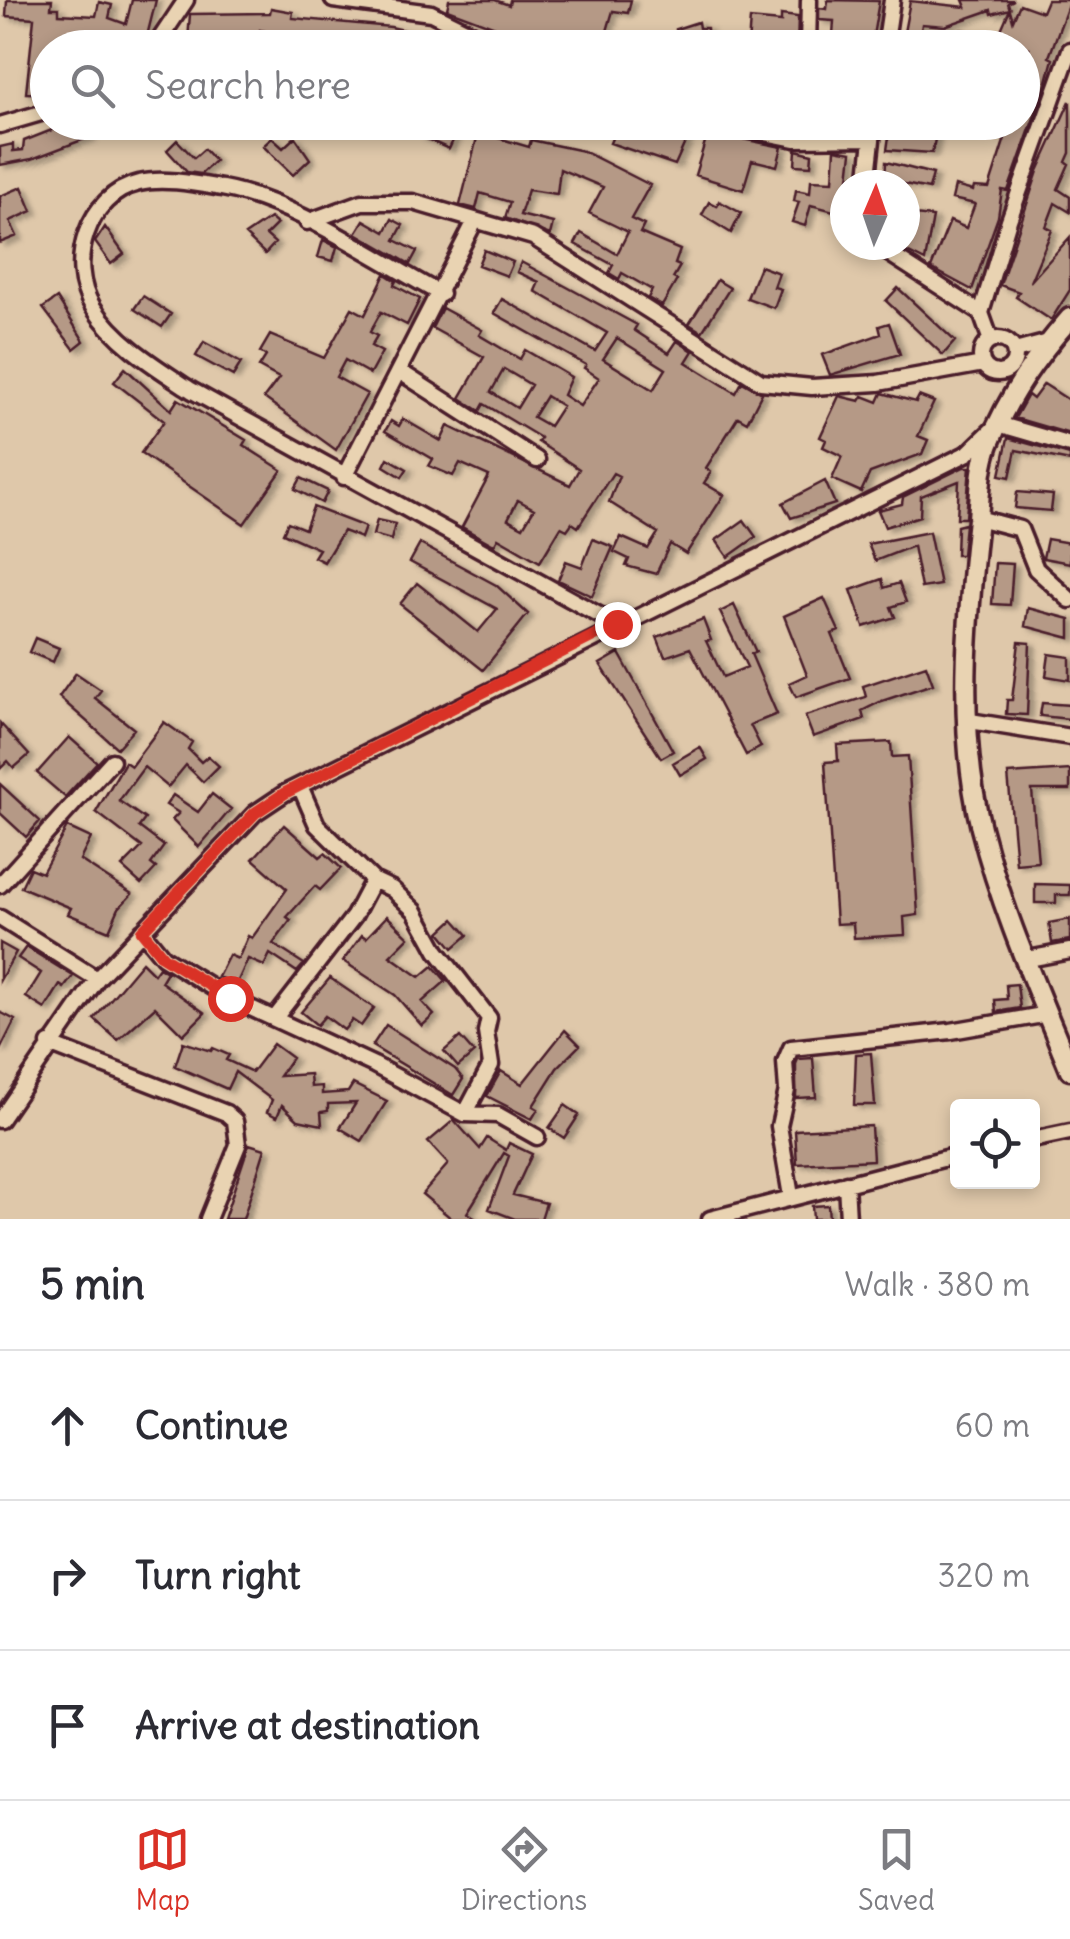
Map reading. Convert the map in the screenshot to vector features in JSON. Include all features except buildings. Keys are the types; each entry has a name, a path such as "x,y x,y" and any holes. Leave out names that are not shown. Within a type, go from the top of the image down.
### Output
{"street":[{"path":"166,30 186,0"},
{"path":"333,0 430,7 470,30"},
{"path":"808,30 809,0"},
{"path":"888,30 892,0"},
{"path":"1040,132 1070,50"},
{"path":"0,126 30,117"},
{"path":"869,170 872,140"},
{"path":"991,341 981,314 1008,220 1037,140"},
{"path":"440,294 259,196 193,184 140,182 116,193 95,212 81,261 84,286 92,306 138,354 190,390 617,624"},
{"path":"307,222 362,202 413,202 533,237 760,382 812,387 878,382 983,364 1001,373"},
{"path":"344,477 475,221"},
{"path":"899,260 981,314"},
{"path":"0,1120 97,979 255,813 300,786 617,624 968,453 1001,415 1049,342 1070,318"},
{"path":"983,364 981,355 991,341"},
{"path":"991,341 1005,341 1015,351"},
{"path":"1015,351 1049,342"},
{"path":"1001,373 1011,368 1015,351"},
{"path":"399,372 537,460"},
{"path":"1001,373 1001,415 987,449 970,593 970,720 980,823 1000,894 1070,1070"},
{"path":"1001,415 1070,445"},
{"path":"978,518 1020,529 1036,569 1070,600"},
{"path":"970,720 1070,737"},
{"path":"0,885 112,761"},
{"path":"300,786 318,825 373,880 385,884 415,911 437,951 489,1018 486,1032 491,1065 465,1114"},
{"path":"274,1018 354,916 373,880"},
{"path":"0,918 97,979"},
{"path":"142,931 163,957 194,980 465,1114 498,1115 537,1138"},
{"path":"1028,959 1070,952"},
{"path":"792,1196 779,1126 787,1090 784,1062 791,1048 951,1031 1048,1014"},
{"path":"49,1044 226,1113 235,1121 238,1145 208,1219"},
{"path":"1040,1138 1070,1132"},
{"path":"710,1219 950,1158"},
{"path":"846,1182 848,1219"}],"route":[{"path":"230,998 194,980 163,957 142,931 255,813 333,765 442,715 617,624"}]}
